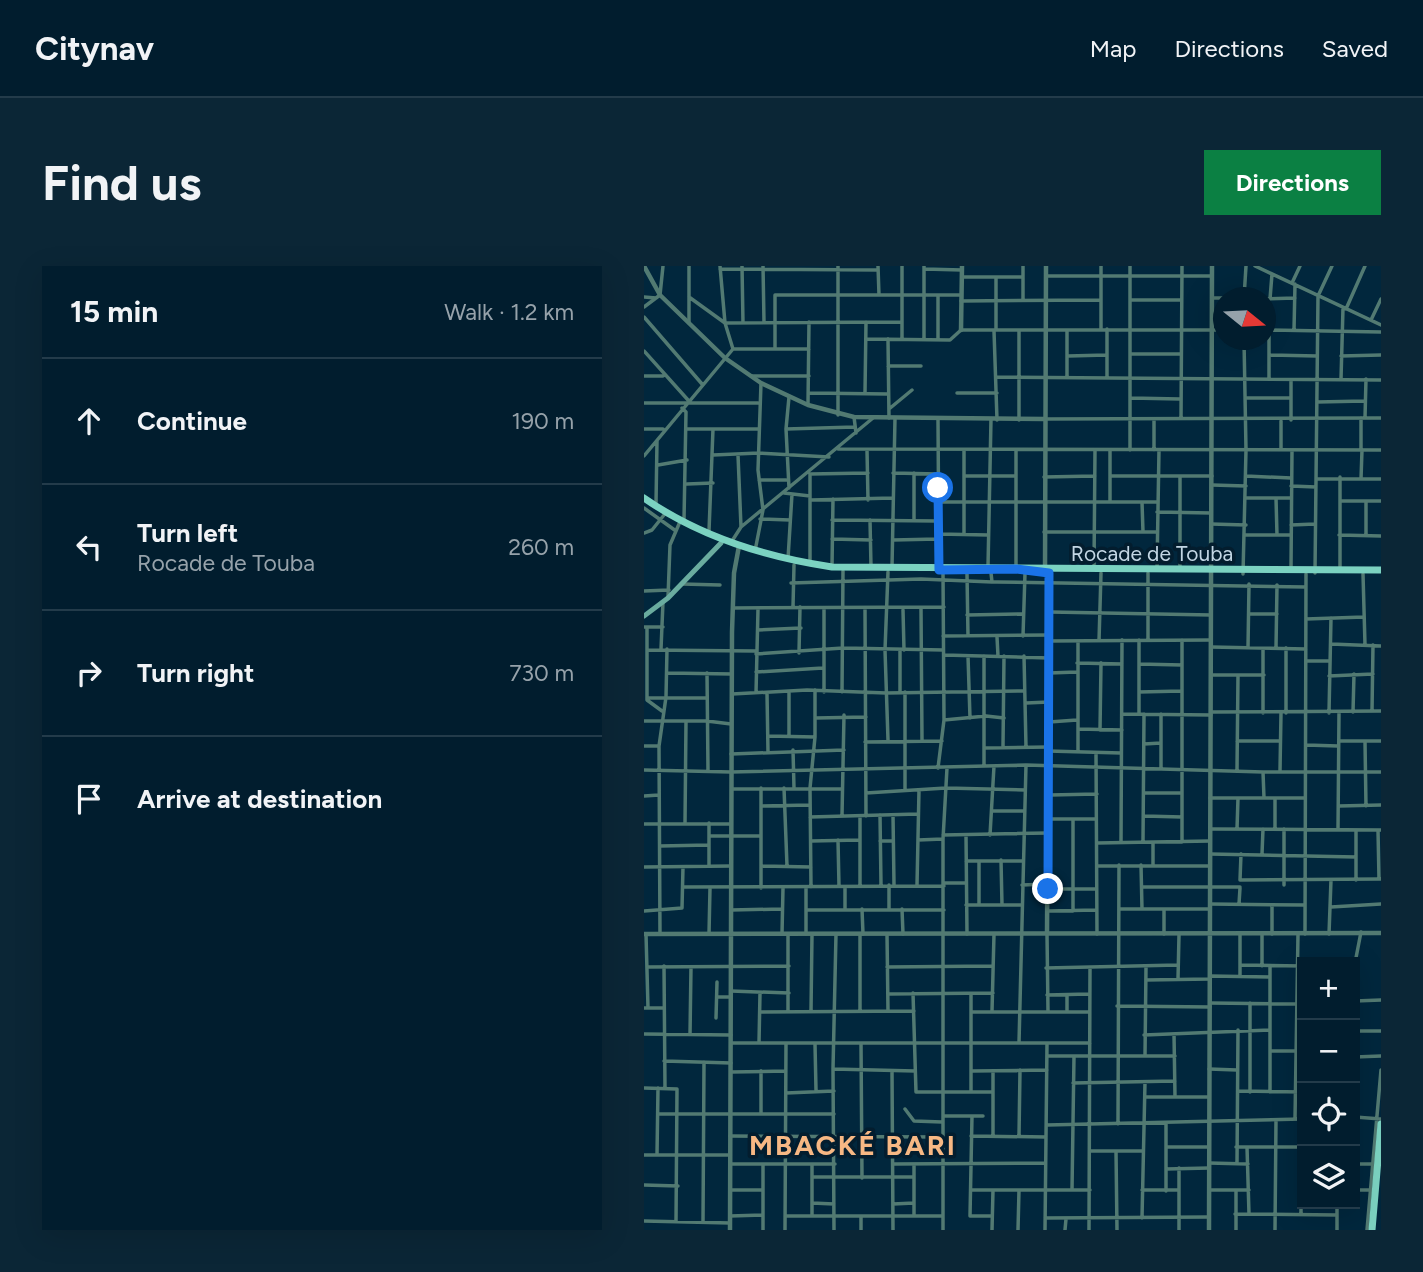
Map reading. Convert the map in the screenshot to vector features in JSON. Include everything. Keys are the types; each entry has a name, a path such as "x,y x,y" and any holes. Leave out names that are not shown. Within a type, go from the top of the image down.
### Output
{"main road":[{"name":"Rocade de Touba","path":"644,503 656,507 680,526 791,562 871,568 889,574"},
{"name":"Rocade de Touba","path":"644,503 662,518 731,544 791,562 843,571 990,575 1016,569 1046,572"},
{"path":"644,616 731,544"},
{"name":"Rocade de Touba","path":"942,574 967,577 1046,572 1381,572"},
{"name":"Rocade de Touba","path":"1097,572 1211,572"},
{"name":"Rocade de Touba","path":"1243,572 1381,572"},
{"path":"1371,1230 1379,1209 1378,1121"},
{"path":"1371,1230 1377,1163"}],"street":[{"path":"644,266 659,297 724,358 761,383 808,405 838,415 997,420 1381,418"},
{"path":"644,307 659,297 663,266"},
{"path":"689,325 690,266"},
{"path":"902,266 902,339"},
{"path":"1023,266 1023,300"},
{"path":"1046,266 1044,532 1050,612 1046,968 1048,1011"},
{"path":"1101,266 1101,329"},
{"path":"1130,266 1130,450"},
{"path":"1181,419 1182,266"},
{"path":"1209,1230 1212,266"},
{"path":"1245,287 1246,266"},
{"path":"1255,266 1267,269 1272,274 1381,325"},
{"path":"1294,330 1293,284 1300,266"},
{"path":"1315,572 1318,296 1332,266"},
{"path":"1340,379 1345,308 1365,266"},
{"path":"733,349 725,323 720,267 878,268 879,295"},
{"path":"742,267 743,323"},
{"path":"763,267 764,323"},
{"path":"838,268 838,415"},
{"path":"924,339 924,268 962,268 961,330"},
{"path":"1270,287 1272,274"},
{"path":"1046,276 1212,276"},
{"path":"962,277 1023,277"},
{"path":"996,277 997,420"},
{"path":"775,349 775,295 938,295 996,300 1101,300"},
{"path":"938,295 938,340"},
{"path":"644,297 659,297"},
{"path":"689,297 725,323 902,322"},
{"path":"1276,299 1295,299"},
{"path":"1371,320 1381,299"},
{"path":"1130,300 1182,300"},
{"path":"644,317 702,384"},
{"path":"808,405 809,322"},
{"path":"865,393 866,323"},
{"path":"866,339 952,339 961,330 1212,330"},
{"path":"1019,330 1019,420"},
{"path":"1067,330 1068,378"},
{"path":"1107,330 1107,379"},
{"path":"1276,330 1381,332"},
{"path":"888,339 887,394 892,418 893,451 893,540 886,608 888,740"},
{"path":"644,456 733,349 809,349"},
{"path":"1243,572 1246,535 1244,350"},
{"path":"1269,350 1269,379"},
{"path":"644,352 687,402"},
{"path":"1130,354 1181,354"},
{"path":"1068,356 1107,355"},
{"path":"1269,355 1317,356"},
{"path":"1341,356 1381,355"},
{"path":"888,366 921,366"},
{"path":"644,376 665,376"},
{"path":"751,376 809,376"},
{"path":"996,377 1381,380"},
{"path":"1361,479 1366,379"},
{"path":"1291,380 1291,420"},
{"path":"755,551 763,510 759,480 758,429 761,383"},
{"path":"889,409 912,390"},
{"path":"808,393 887,394"},
{"path":"957,393 996,393"},
{"path":"789,397 786,429 786,480 789,488"},
{"path":"1130,398 1181,399"},
{"path":"1245,398 1291,398"},
{"path":"1317,402 1365,401"},
{"path":"644,403 758,403"},
{"path":"660,934 659,746 667,673 663,627 669,590 670,545 680,526 687,484 686,412 682,408"},
{"path":"854,417 856,433"},
{"path":"730,1230 733,649 731,544 741,527 810,473 873,417"},
{"path":"938,419 937,521 944,607 944,720 938,768"},
{"path":"991,419 988,476 990,575 1024,583 1049,584 1249,584 1306,587"},
{"path":"1154,419 1158,476 1157,570"},
{"path":"1281,420 1281,450"},
{"path":"786,429 855,427"},
{"path":"644,429 664,429"},
{"path":"686,429 758,429"},
{"path":"709,534 713,429"},
{"path":"656,507 657,439"},
{"path":"838,449 1381,450"},
{"path":"867,450 868,500"},
{"path":"964,450 964,534"},
{"path":"1016,450 1016,569"},
{"path":"1095,450 1094,532 1100,583 1099,640"},
{"path":"1110,450 1110,502"},
{"path":"1291,570 1292,450"},
{"path":"713,455 759,453 829,457"},
{"path":"738,456 741,527"},
{"path":"658,465 687,460"},
{"path":"810,473 868,472"},
{"path":"810,473 810,564"},
{"path":"893,473 938,474"},
{"path":"914,473 914,520"},
{"path":"964,476 1016,476"},
{"path":"1045,477 1095,476"},
{"path":"1110,476 1212,476"},
{"path":"1180,476 1180,570"},
{"path":"1246,476 1291,478"},
{"path":"1340,477 1340,570"},
{"path":"1315,479 1381,479"},
{"path":"759,480 786,480"},
{"path":"687,484 713,483"},
{"path":"1212,485 1246,486"},
{"path":"1291,486 1316,487"},
{"path":"784,493 811,498 893,498"},
{"path":"792,494 790,520 793,607"},
{"path":"1245,498 1291,498"},
{"path":"1276,498 1277,535"},
{"path":"832,567 833,499"},
{"path":"1340,501 1381,501"},
{"path":"1366,501 1366,535"},
{"path":"938,502 1157,502"},
{"path":"1142,502 1143,532"},
{"path":"1157,512 1212,513"},
{"path":"644,533 662,518"},
{"path":"760,519 790,520"},
{"path":"832,520 937,521"},
{"path":"870,520 871,568"},
{"path":"1211,524 1246,525"},
{"path":"1291,524 1315,524"},
{"path":"1044,532 1157,532"},
{"path":"893,540 964,534 988,535"},
{"path":"1246,535 1291,535"},
{"path":"1339,535 1381,536"},
{"path":"832,539 871,540"},
{"path":"842,692 843,571"},
{"path":"1023,636 1024,573"},
{"path":"1148,573 1148,640"},
{"path":"1300,957 1305,905 1306,573"},
{"path":"791,583 842,581 889,574 942,574"},
{"path":"1363,574 1365,645"},
{"path":"967,577 968,636"},
{"path":"682,584 720,585"},
{"path":"1248,648 1249,584"},
{"path":"1276,649 1277,585"},
{"path":"644,591 669,590"},
{"path":"799,653 800,607"},
{"path":"733,608 944,607"},
{"path":"824,608 824,692"},
{"path":"865,608 866,816"},
{"path":"756,692 758,609"},
{"path":"904,609 902,693 905,790"},
{"path":"920,609 922,740"},
{"path":"1050,612 1211,615"},
{"path":"967,615 1023,614"},
{"path":"1249,614 1277,614"},
{"path":"1306,619 1364,617"},
{"path":"1329,713 1331,618"},
{"path":"646,699 646,627 663,627"},
{"path":"758,630 801,628"},
{"path":"943,636 1023,636 1078,641 1211,640"},
{"path":"998,637 1004,691 1003,746"},
{"path":"1121,843 1122,640"},
{"path":"1139,640 1139,692 1144,744 1143,842"},
{"path":"1182,640 1182,842"},
{"path":"1078,641 1078,752"},
{"path":"1331,644 1381,646"},
{"path":"1372,711 1373,645"},
{"path":"1211,647 1306,649"},
{"path":"647,650 733,649 756,653 799,653 866,648 921,648 968,656 1049,658"},
{"path":"1263,648 1263,713"},
{"path":"1280,772 1286,648"},
{"path":"968,656 971,718"},
{"path":"984,656 985,766"},
{"path":"1024,656 1026,747"},
{"path":"1306,661 1329,661"},
{"path":"1077,663 1122,664"},
{"path":"1100,730 1101,663"},
{"path":"1139,664 1181,665"},
{"path":"756,672 822,668"},
{"path":"1049,673 1077,672"},
{"path":"667,673 732,674"},
{"path":"707,673 708,770"},
{"path":"1353,674 1353,712"},
{"path":"1329,676 1373,674"},
{"path":"1211,675 1264,675"},
{"path":"1237,772 1238,675"},
{"path":"732,694 815,690 886,693 1024,691"},
{"path":"811,1011 807,910 811,867 810,788 816,718 815,690"},
{"path":"789,691 789,736"},
{"path":"1139,692 1182,691"},
{"path":"767,692 768,752"},
{"path":"646,699 707,698"},
{"path":"646,699 662,712"},
{"path":"1026,703 1049,702"},
{"path":"1122,713 1182,715 1381,711"},
{"path":"1338,830 1339,712"},
{"path":"1161,714 1161,769"},
{"path":"816,718 844,715 866,717"},
{"path":"842,816 844,715"},
{"path":"944,720 986,716 1004,718"},
{"path":"1049,722 1077,720"},
{"path":"644,722 707,721 731,724"},
{"path":"685,824 686,722"},
{"path":"1078,729 1122,730"},
{"path":"768,736 815,737"},
{"path":"865,742 942,741"},
{"path":"1237,741 1280,741"},
{"path":"1365,741 1367,806"},
{"path":"1306,745 1381,741"},
{"path":"1144,744 1161,743"},
{"path":"644,746 659,746"},
{"path":"985,748 1003,746 1097,753 1122,752"},
{"path":"793,750 794,788"},
{"path":"731,754 844,750"},
{"path":"1097,753 1097,934"},
{"path":"644,770 731,772 1026,765 1237,772 1381,772"},
{"path":"1019,1043 1026,765"},
{"path":"990,835 994,766"},
{"path":"943,1230 943,837 947,768"},
{"path":"1263,772 1264,798"},
{"path":"761,788 761,888"},
{"path":"784,788 787,866"},
{"path":"866,793 946,788 1025,790"},
{"path":"731,789 841,789"},
{"path":"917,885 919,790"},
{"path":"1144,793 1181,793"},
{"path":"1049,795 1097,794"},
{"path":"644,796 659,795"},
{"path":"1210,798 1305,798"},
{"path":"1237,829 1238,798"},
{"path":"1275,798 1275,830"},
{"path":"761,806 810,805"},
{"path":"1339,806 1381,805"},
{"path":"993,811 1025,811"},
{"path":"810,817 918,814"},
{"path":"880,815 881,885"},
{"path":"889,909 893,815"},
{"path":"860,816 860,885"},
{"path":"1144,816 1182,817"},
{"path":"1048,819 1096,819"},
{"path":"1073,819 1073,911"},
{"path":"644,824 731,824"},
{"path":"709,824 709,866"},
{"path":"1210,829 1379,830 1380,879 1283,882 1240,880"},
{"path":"1262,854 1263,829"},
{"path":"1283,882 1284,830"},
{"path":"1356,830 1356,880"},
{"path":"918,840 966,835 1048,833"},
{"path":"966,835 967,934"},
{"path":"709,836 761,836"},
{"path":"811,841 860,839"},
{"path":"838,840 839,886"},
{"path":"880,841 893,841"},
{"path":"1097,843 1210,841"},
{"path":"1153,843 1153,865"},
{"path":"660,846 709,845"},
{"path":"1210,854 1356,857"},
{"path":"1240,904 1241,854"},
{"path":"1001,860 1002,905"},
{"path":"967,861 1023,861"},
{"path":"979,861 979,905"},
{"path":"1118,1124 1119,865"},
{"path":"1141,865 1142,909"},
{"path":"644,867 731,866"},
{"path":"761,866 811,867"},
{"path":"1097,866 1210,866"},
{"path":"644,911 682,908 683,867"},
{"path":"1329,934 1331,880"},
{"path":"683,887 783,888 966,883"},
{"path":"1022,885 1096,889"},
{"path":"845,886 845,909"},
{"path":"1142,887 1240,887"},
{"path":"709,934 710,888"},
{"path":"783,888 782,909 789,967 788,1011"},
{"path":"1119,909 1240,904 1305,905"},
{"path":"966,905 1022,905"},
{"path":"1272,905 1272,934"},
{"path":"1330,906 1381,905"},
{"path":"731,910 782,909"},
{"path":"860,1011 862,909"},
{"path":"902,909 903,934"},
{"path":"1164,909 1164,934"},
{"path":"807,910 944,910"},
{"path":"1048,911 1096,910"},
{"path":"1356,957 1361,932"},
{"path":"664,1008 646,1008 645,934 1381,933"},
{"path":"834,1230 836,934"},
{"path":"887,934 888,1011"},
{"path":"992,1011 994,934"},
{"path":"1240,934 1240,976"},
{"path":"1262,934 1262,966"},
{"path":"1178,979 1179,935"},
{"path":"1046,968 1178,965"},
{"path":"1240,965 1297,966"},
{"path":"664,966 664,1088"},
{"path":"887,967 993,966"},
{"path":"1270,966 1270,1092"},
{"path":"647,967 789,967"},
{"path":"690,1035 691,967"},
{"path":"1145,1056 1146,967"},
{"path":"1089,1230 1092,1082 1090,968"},
{"path":"1146,980 1270,977"},
{"path":"716,1018 717,982"},
{"path":"717,997 760,992 789,993"},
{"path":"759,1043 760,992"},
{"path":"913,993 916,1092 993,1092"},
{"path":"888,994 993,993"},
{"path":"971,994 971,1092"},
{"path":"1047,995 1089,994"},
{"path":"1067,995 1067,1011"},
{"path":"1360,1001 1381,1000"},
{"path":"1250,1003 1250,1091"},
{"path":"1117,1006 1297,1004"},
{"path":"760,1012 914,1011"},
{"path":"971,1012 1089,1012"},
{"path":"1237,1163 1238,1030"},
{"path":"1144,1035 1270,1030"},
{"path":"1360,1031 1381,1031"},
{"path":"644,1034 731,1035"},
{"path":"1174,1034 1175,1097"},
{"path":"731,1043 1090,1043"},
{"path":"785,1230 786,1043"},
{"path":"862,1043 862,1178"},
{"path":"1045,1230 1047,1043"},
{"path":"816,1044 816,1091"},
{"path":"1047,1125 1295,1119 1297,1044"},
{"path":"1270,1051 1296,1051"},
{"path":"1047,1056 1175,1056"},
{"path":"1072,1190 1074,1056"},
{"path":"1360,1057 1381,1056"},
{"path":"664,1061 731,1063"},
{"path":"703,1222 704,1062"},
{"path":"833,1069 915,1071"},
{"path":"1209,1069 1237,1070"},
{"path":"971,1070 1047,1070"},
{"path":"1019,1136 1020,1070"},
{"path":"1378,1121 1381,1070"},
{"path":"761,1071 761,1114"},
{"path":"731,1072 786,1071"},
{"path":"892,1071 893,1230"},
{"path":"993,1071 993,1136"},
{"path":"1073,1083 1174,1081"},
{"path":"1142,1218 1145,1082"},
{"path":"644,1088 677,1088 676,1222"},
{"path":"657,1156 658,1088"},
{"path":"786,1093 834,1091"},
{"path":"1237,1091 1296,1092"},
{"path":"1145,1097 1209,1097"},
{"path":"905,1109 914,1121 983,1116"},
{"path":"658,1114 834,1114"},
{"path":"972,1116 970,1216 992,1216"},
{"path":"1360,1118 1378,1121 1381,1119"},
{"path":"1275,1230 1276,1119"},
{"path":"1166,1123 1166,1191"},
{"path":"730,1136 943,1137"},
{"path":"971,1136 1046,1137"},
{"path":"1166,1147 1209,1147"},
{"path":"1236,1147 1297,1147"},
{"path":"1247,1147 1249,1214"},
{"path":"1090,1151 1143,1151"},
{"path":"1116,1151 1116,1230"},
{"path":"644,1155 730,1155"},
{"path":"894,1164 1046,1163"},
{"path":"730,1164 835,1164"},
{"path":"762,1230 763,1164"},
{"path":"813,1164 813,1216"},
{"path":"914,1164 914,1216"},
{"path":"1166,1169 1248,1164"},
{"path":"1179,1168 1179,1230"},
{"path":"812,1177 914,1177"},
{"path":"644,1185 678,1186"},
{"path":"730,1190 763,1189"},
{"path":"971,1190 1090,1191"},
{"path":"992,1230 993,1190"},
{"path":"1018,1230 1019,1190"},
{"path":"1142,1191 1179,1190"},
{"path":"1209,1190 1249,1190"},
{"path":"1236,1190 1236,1230"},
{"path":"1360,1190 1373,1190"},
{"path":"812,1203 834,1203"},
{"path":"893,1204 914,1203"},
{"path":"1301,1209 1301,1215"},
{"path":"1337,1209 1337,1230"},
{"path":"1236,1214 1336,1215"},
{"path":"730,1216 763,1215"},
{"path":"785,1216 943,1216"},
{"path":"861,1217 861,1230"},
{"path":"1045,1218 1209,1217"},
{"path":"1065,1230 1066,1219"},
{"path":"644,1221 730,1223"},
{"path":"663,1221 663,1230"}],"district":[{"name":"MBACKÉ BARI","path":"853,1145"}],"route":[{"path":"938,488 939,570 1016,569 1045,570 1045,573 1049,573 1048,889"}]}
